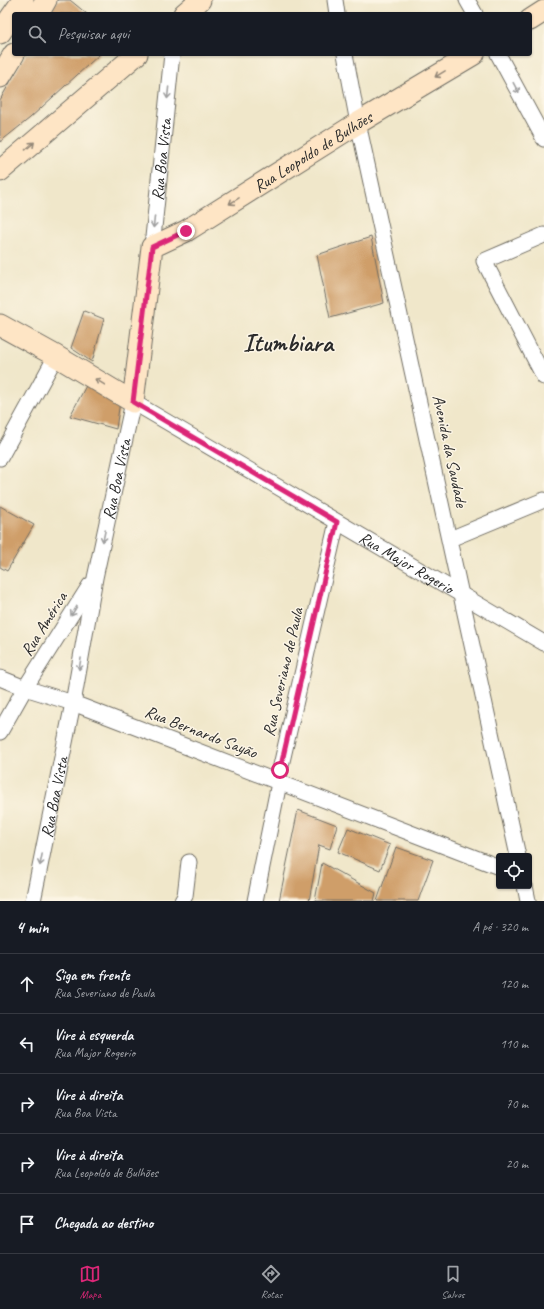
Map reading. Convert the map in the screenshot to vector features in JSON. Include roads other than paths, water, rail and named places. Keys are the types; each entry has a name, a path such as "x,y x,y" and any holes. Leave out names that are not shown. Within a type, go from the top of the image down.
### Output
{"main road":[{"path":"15,12 23,0"},
{"path":"39,12 46,0"},
{"path":"186,12 200,0"},
{"path":"532,19 544,11"},
{"path":"0,34 12,16"},
{"path":"0,77 13,56"},
{"path":"0,171 135,56"},
{"name":"Rua Leopoldo de Bulhões","path":"152,247 186,231 358,123 471,56"},
{"name":"Rua Boa Vista","path":"133,402 152,247"},
{"name":"Rua Major Rogerio","path":"0,325 56,356 133,402"}],"street":[{"path":"334,0 337,12"},
{"path":"467,0 474,12"},
{"name":"Rua Boa Vista","path":"152,247 172,56"},
{"name":"Avenida da Saudade","path":"345,56 358,123 517,853"},
{"path":"499,56 544,140"},
{"path":"544,235 484,261 544,377"},
{"path":"0,458 56,356"},
{"name":"Rua Boa Vista","path":"33,901 73,703 95,578 133,402"},
{"name":"Rua Major Rogerio","path":"133,402 544,643"},
{"path":"450,539 544,500"},
{"name":"Rua Severiano de Paula","path":"255,901 279,783 280,770 337,522"},
{"name":"Rua América","path":"0,732 95,578"},
{"name":"Rua Bernardo Sayão","path":"0,678 73,703 496,866"},
{"path":"182,901 185,896 189,862"},
{"path":"526,889 528,901"}],"district":[{"name":"Itumbiara","path":"288,343"}]}
